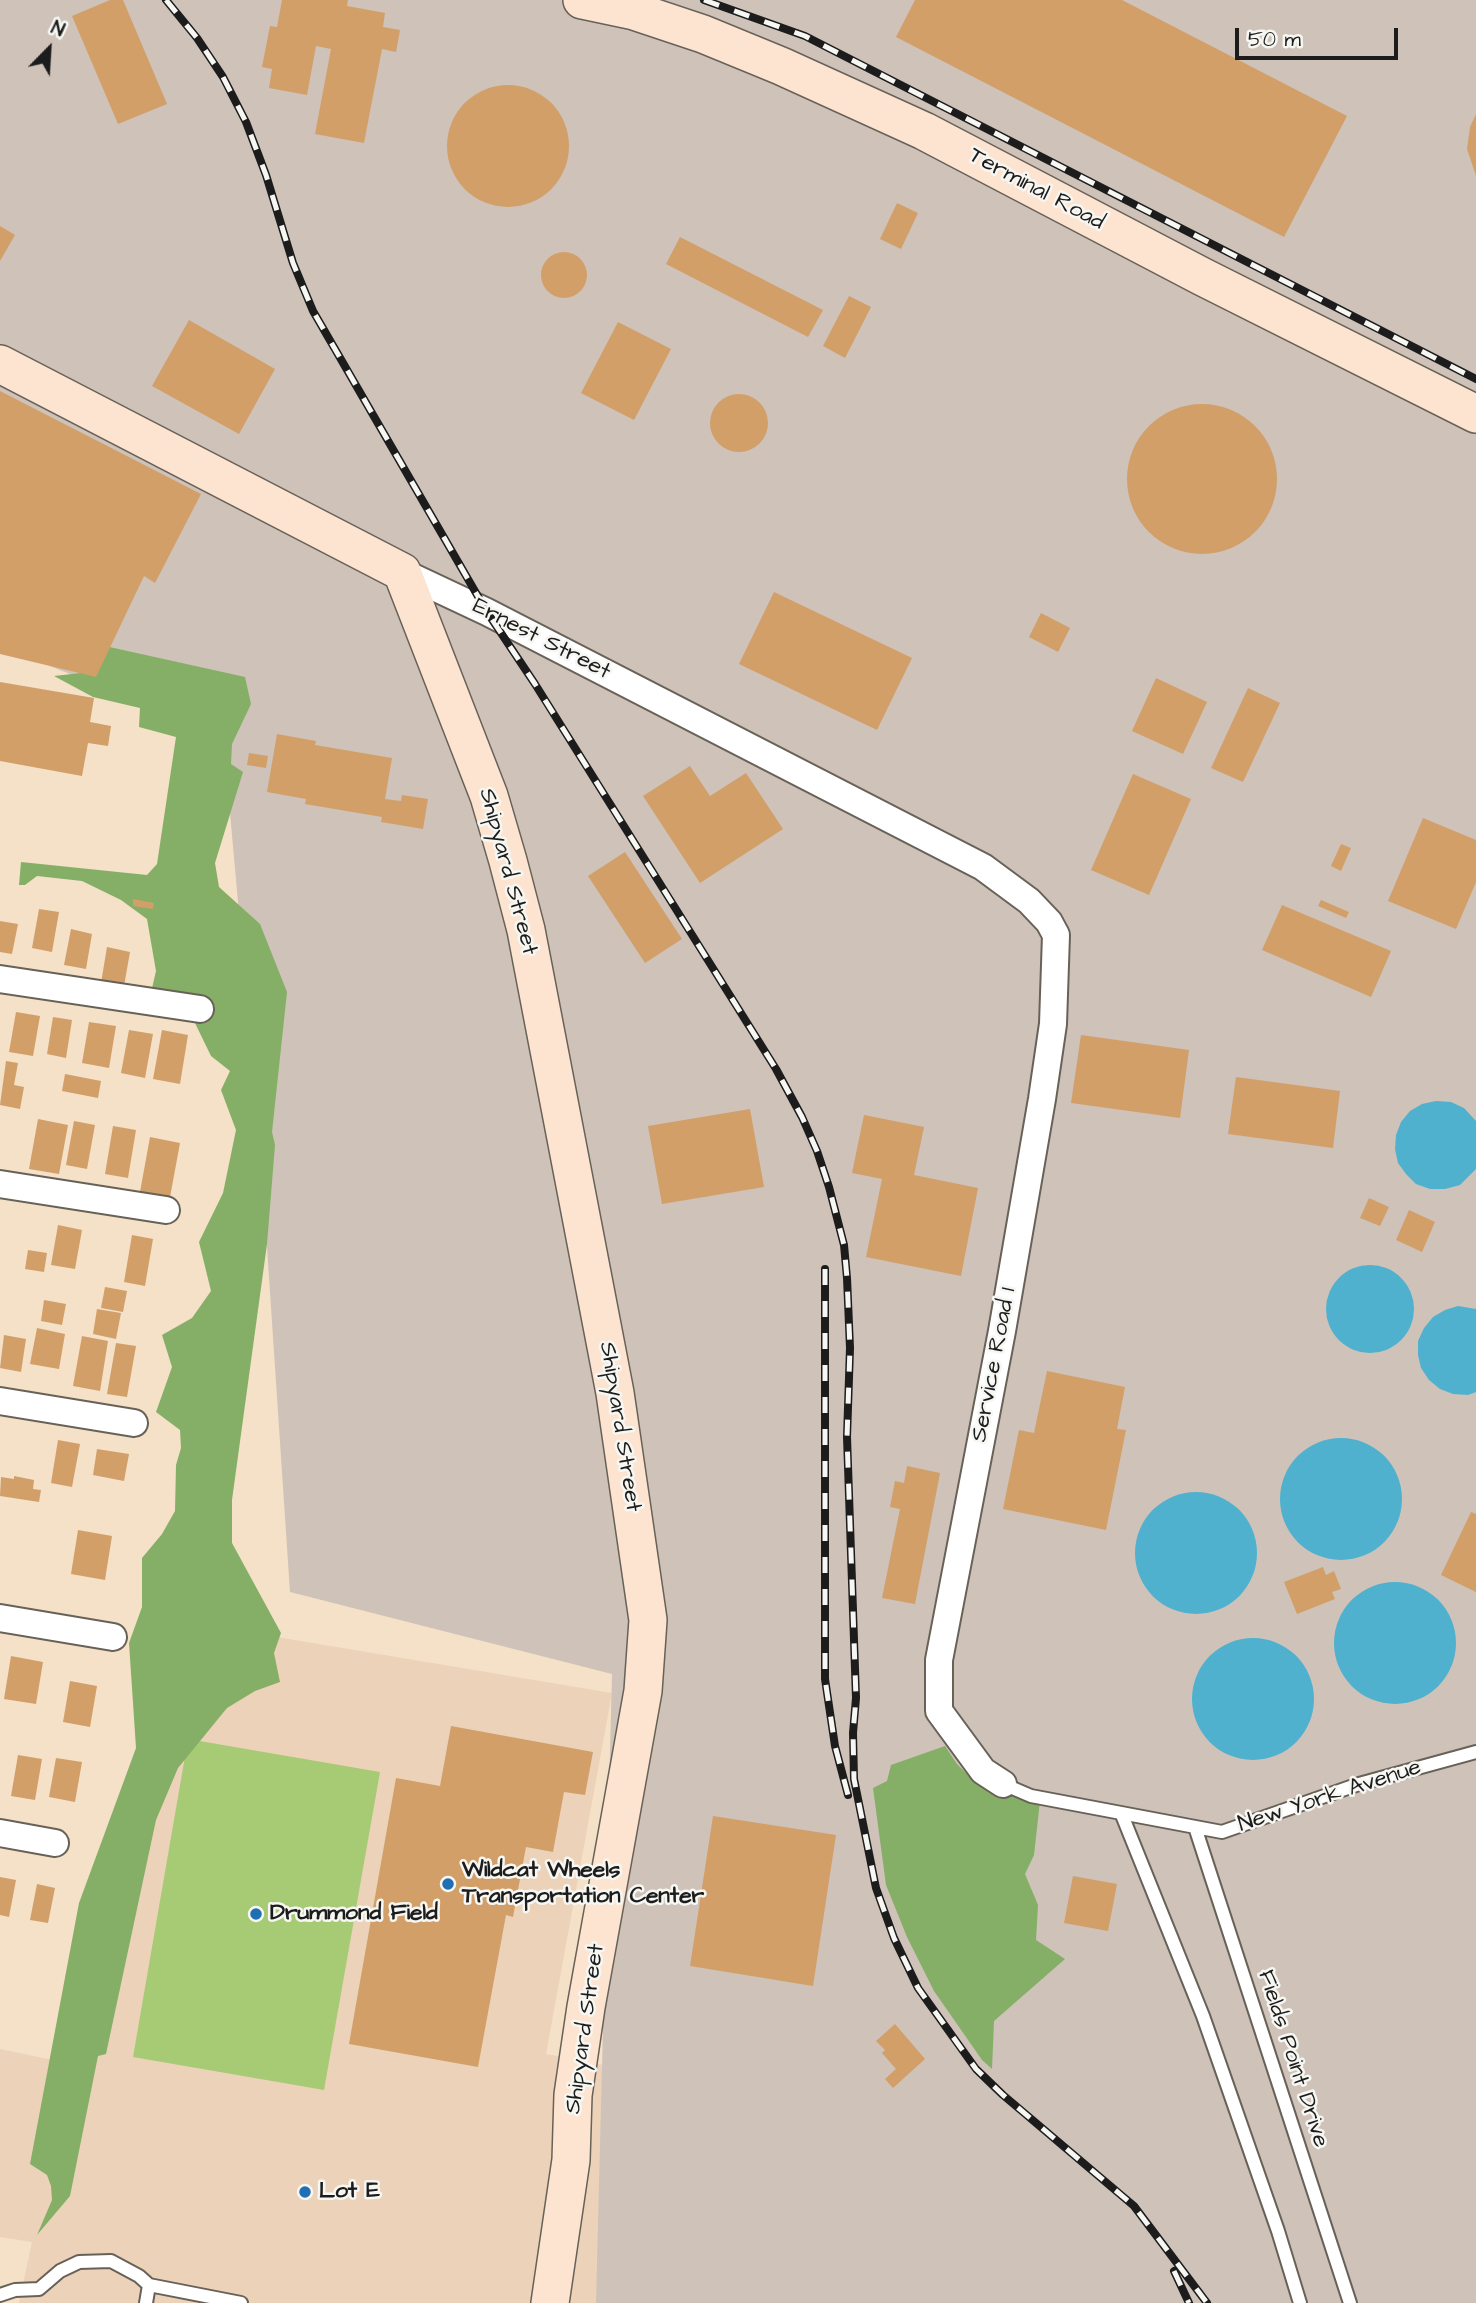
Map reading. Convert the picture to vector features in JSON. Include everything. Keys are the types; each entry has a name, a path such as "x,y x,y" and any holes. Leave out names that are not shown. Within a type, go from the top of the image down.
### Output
{"street":[{"name":"Terminal Road","path":"582,0 634,11 703,34 781,65 924,131 1203,277 1476,414"},
{"name":"Ernest Street","path":"0,364 983,867 1029,901 1049,922 1056,935 1057,944"},
{"name":"Shipyard Street","path":"402,572 489,796 526,930 615,1393 648,1620 643,1691 575,2082 571,2160 550,2303"},
{"name":"Service Road 1","path":"993,1777 939,1711 939,1660 1002,1331 1042,1099 1053,1024 1057,944"},
{"path":"0,979 200,1009"},
{"path":"0,1184 166,1210"},
{"path":"0,1401 134,1423"},
{"path":"0,1618 113,1637"},
{"path":"0,1833 55,1843"}],"lane":[{"name":"New York Avenue","path":"993,1777 1031,1796 1222,1832 1359,1784 1476,1752"},
{"path":"1122,1815 1203,2016 1278,2231 1300,2303"},
{"name":"Fields Point Drive","path":"1195,1827 1350,2303"},
{"path":"0,2295 15,2290 39,2289 60,2271 79,2262 111,2261 139,2276 149,2285 241,2303"},
{"path":"146,2303 149,2285"}],"shaded area":[{"path":"0,0 1476,0 1476,2303 596,2303 612,1674 290,1592 261,1157 221,713 130,698 0,646"},
{"path":"181,1621 612,1693 546,2054 776,2098 898,2303 19,2303 32,2242 0,2237 0,2049 77,2065"}],"green space":[{"path":"105,646 245,677 251,704 232,744 231,764 243,772 215,863 219,887 260,924 287,992 272,1132 275,1145 267,1244 232,1500 232,1543 281,1633 274,1653 280,1682 255,1691 227,1708 178,1768 156,1820 106,2054 98,2056 70,2196 37,2235 52,2200 51,2186 47,2175 30,2164 79,1903 136,1748 129,1643 142,1607 142,1558 162,1534 175,1511 176,1465 181,1448 180,1430 156,1412 172,1367 162,1335 192,1318 211,1291 199,1242 223,1193 236,1130 221,1090 230,1071 211,1056 194,1021 147,1010 156,971 147,919 121,900 82,881 37,876 25,885 19,885 21,862 147,875 157,864 176,737 139,727 140,708 93,697 54,676 90,672"},
{"name":"Drummond Field","path":"188,1739 380,1772 324,2090 133,2057"},
{"path":"945,1746 969,1776 991,1787 1040,1801 1034,1855 1025,1874 1038,1905 1036,1940 1065,1959 994,2021 992,2069 982,2060 934,1991 907,1937 886,1885 873,1788 887,1781 891,1765"}],"water":[{"path":"1451,1102 1464,1108 1476,1121 1476,1169 1460,1185 1445,1189 1430,1189 1416,1184 1398,1163 1395,1149 1401,1122 1410,1111 1422,1104"},
{"path":"1370,1265 1395,1272 1407,1284 1414,1309 1407,1334 1395,1346 1370,1353 1345,1346 1333,1334 1326,1309 1333,1284 1345,1272"},
{"path":"1458,1306 1476,1309 1476,1392 1468,1395 1453,1394 1440,1389 1429,1380 1421,1368 1418,1355 1418,1341 1424,1328 1433,1317"},
{"path":"1341,1438 1364,1442 1384,1456 1398,1476 1402,1499 1398,1522 1384,1542 1364,1556 1341,1560 1318,1556 1298,1542 1284,1522 1280,1499 1284,1476 1298,1456 1318,1442"},
{"path":"1196,1492 1219,1496 1239,1510 1253,1530 1257,1553 1253,1576 1239,1596 1219,1610 1196,1614 1173,1610 1153,1596 1139,1576 1135,1553 1139,1530 1153,1510 1173,1496"},
{"path":"1395,1582 1418,1586 1438,1600 1452,1620 1456,1643 1452,1666 1438,1686 1418,1700 1395,1704 1372,1700 1352,1686 1338,1666 1334,1643 1338,1620 1352,1600 1372,1586"},
{"path":"1253,1638 1276,1642 1296,1656 1310,1676 1314,1699 1310,1722 1296,1742 1276,1756 1253,1760 1230,1756 1210,1742 1196,1722 1192,1699 1196,1676 1210,1656 1230,1642"}],"building":[{"path":"110,0 123,0 167,104 118,124 72,16"},
{"path":"282,0 348,0 347,6 385,13 383,27 400,30 396,52 382,49 364,143 315,134 331,49 316,46 307,95 269,88 272,69 262,67 270,26 277,27"},
{"path":"915,0 1122,0 1347,116 1284,237 896,37"},
{"path":"508,85 531,90 551,103 564,123 569,146 564,169 551,189 531,202 508,207 485,202 465,189 452,169 447,146 452,123 465,103 485,90"},
{"path":"1476,114 1476,176 1467,149 1470,127"},
{"path":"897,203 918,213 901,249 880,239"},
{"path":"0,226 15,235 0,261"},
{"path":"680,237 823,310 808,337 666,264"},
{"path":"564,252 580,259 587,275 580,291 564,298 548,291 541,275 548,259"},
{"path":"849,296 871,307 845,358 823,346"},
{"path":"189,320 275,369 239,434 152,386"},
{"path":"618,322 671,349 634,420 581,393"},
{"path":"0,391 201,494 155,583 144,576 96,677 0,654"},
{"path":"739,394 760,402 768,423 760,444 739,452 718,444 710,423 718,402"},
{"path":"1202,404 1231,410 1255,426 1271,450 1277,479 1271,508 1255,532 1231,548 1202,554 1173,548 1149,532 1133,508 1127,479 1133,450 1149,426 1173,410"},
{"path":"774,592 912,658 877,730 739,664"},
{"path":"1041,613 1070,628 1058,652 1029,637"},
{"path":"1156,678 1207,702 1183,754 1132,731"},
{"path":"0,682 94,698 90,722 111,726 108,746 88,743 82,776 0,761"},
{"path":"1248,688 1280,703 1243,782 1211,768"},
{"path":"277,734 316,741 315,745 392,758 385,799 401,801 402,795 428,799 423,829 381,822 382,817 305,804 306,799 267,792"},
{"path":"249,753 268,756 266,768 247,765"},
{"path":"690,766 710,796 746,773 783,829 700,883 643,796"},
{"path":"1133,774 1191,799 1149,895 1091,870"},
{"path":"1423,818 1476,840 1476,882 1456,929 1388,901"},
{"path":"1341,844 1351,848 1341,871 1331,866"},
{"path":"625,852 682,939 645,963 588,876"},
{"path":"133,899 154,903 153,909 133,906"},
{"path":"1321,900 1349,912 1346,918 1318,906"},
{"path":"1282,905 1391,951 1371,997 1262,950"},
{"path":"39,909 59,912 52,952 32,948"},
{"path":"0,921 18,924 12,954 0,952"},
{"path":"71,929 92,934 86,969 64,965"},
{"path":"107,947 130,952 124,986 101,983"},
{"path":"16,1012 40,1016 33,1056 9,1052"},
{"path":"53,1017 72,1020 66,1058 47,1054"},
{"path":"89,1022 116,1026 109,1068 82,1063"},
{"path":"129,1030 153,1034 145,1078 121,1073"},
{"path":"162,1030 188,1035 180,1084 153,1079"},
{"path":"1081,1035 1189,1050 1180,1118 1071,1103"},
{"path":"6,1061 18,1063 14,1085 24,1087 20,1109 0,1105"},
{"path":"65,1074 101,1081 98,1098 62,1091"},
{"path":"1236,1077 1340,1091 1333,1148 1228,1134"},
{"path":"750,1109 764,1187 662,1204 648,1126"},
{"path":"864,1115 924,1127 914,1175 978,1188 961,1276 866,1257 882,1179 852,1173"},
{"path":"38,1119 68,1125 59,1174 29,1169"},
{"path":"74,1121 95,1125 87,1169 66,1165"},
{"path":"113,1126 136,1130 128,1178 105,1174"},
{"path":"150,1137 180,1143 168,1208 138,1203"},
{"path":"1369,1198 1389,1207 1380,1226 1360,1218"},
{"path":"1409,1210 1435,1222 1422,1252 1396,1240"},
{"path":"58,1225 82,1230 75,1269 51,1265"},
{"path":"132,1235 153,1239 145,1286 124,1282"},
{"path":"28,1250 47,1253 44,1272 25,1269"},
{"path":"105,1287 127,1291 123,1312 101,1308"},
{"path":"44,1300 66,1304 62,1325 41,1321"},
{"path":"97,1309 121,1313 116,1339 93,1334"},
{"path":"37,1328 65,1334 59,1369 30,1364"},
{"path":"4,1335 26,1339 21,1372 0,1368"},
{"path":"82,1336 108,1341 100,1391 73,1386"},
{"path":"116,1343 136,1346 127,1397 107,1394"},
{"path":"1047,1371 1125,1387 1117,1429 1126,1430 1106,1530 1003,1509 1019,1430 1034,1433"},
{"path":"58,1440 80,1444 72,1487 51,1483"},
{"path":"97,1449 129,1454 124,1481 93,1475"},
{"path":"907,1466 940,1473 915,1604 882,1598 900,1509 890,1507 895,1481 904,1483"},
{"path":"14,1476 34,1480 33,1489 41,1490 39,1502 0,1496 1,1477 14,1479"},
{"path":"1471,1512 1476,1514 1476,1592 1441,1575"},
{"path":"78,1530 112,1536 105,1580 71,1574"},
{"path":"1323,1567 1326,1575 1334,1571 1341,1589 1332,1592 1335,1599 1297,1614 1284,1582"},
{"path":"11,1656 43,1662 36,1704 4,1699"},
{"path":"70,1681 97,1686 90,1727 63,1722"},
{"name":"Wildcat Wheels Transportation Center","path":"451,1726 593,1752 585,1795 564,1792 553,1852 526,1847 513,1917 506,1915 478,2067 349,2044 396,1778 440,1786"},
{"path":"18,1755 42,1759 35,1800 11,1796"},
{"path":"56,1758 82,1762 75,1802 49,1797"},
{"path":"713,1816 836,1835 813,1986 690,1966"},
{"path":"1073,1876 1117,1884 1108,1931 1064,1923"},
{"path":"0,1877 16,1880 9,1917 0,1915"},
{"path":"37,1884 55,1888 48,1923 30,1920"},
{"path":"895,2024 925,2059 893,2088 885,2079 896,2069 876,2041"}],"railway":[{"path":"166,0 197,38 223,77 246,122 266,175 293,263 313,311 487,612 776,1069 817,1151 844,1245 847,1278 850,1348 847,1437 856,1698 853,1733 854,1779 876,1888 894,1938 918,1988 976,2069 1134,2206 1207,2303"},
{"path":"704,0 805,36 1476,379"},
{"path":"825,1269 825,1679 835,1746 848,1795"},
{"path":"1174,2271 1189,2303"}],"place":[{"name":"Wildcat Wheels Transportation Center","path":"448,1884"},
{"name":"Drummond Field","path":"256,1914"},
{"name":"Lot E","path":"305,2192"}]}
